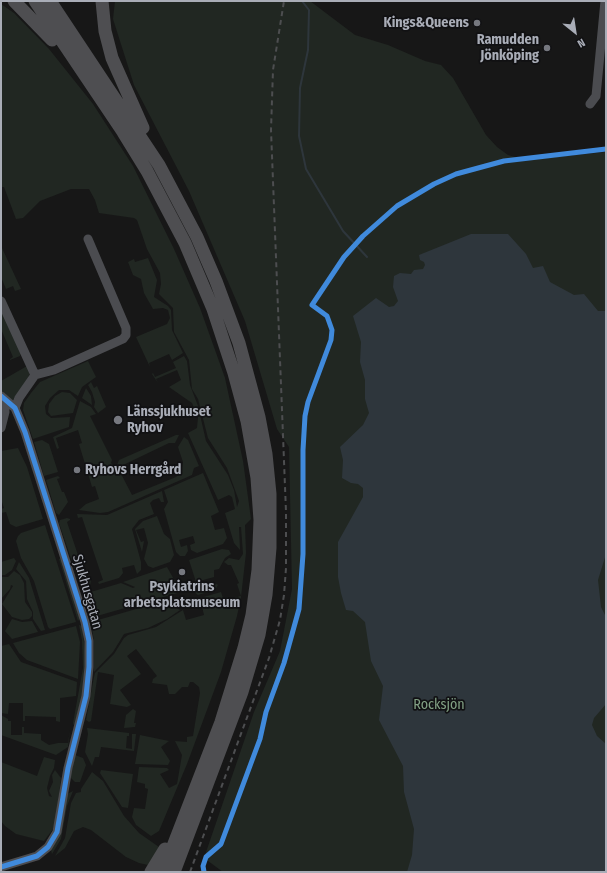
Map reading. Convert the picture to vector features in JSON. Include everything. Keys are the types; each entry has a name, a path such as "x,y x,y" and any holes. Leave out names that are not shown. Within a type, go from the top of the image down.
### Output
{"highway":[{"path":"14,1 38,23 96,92"},
{"path":"35,1 147,171 175,222 196,266 217,321 234,373 248,427 257,478 260,520 259,547 252,615 233,688 163,872"},
{"path":"50,1 158,165 177,197 205,254 238,343 266,454 270,502 269,571 259,635 242,692 189,836 174,872"},
{"path":"102,1 105,31 112,58 158,165"},
{"path":"152,872 191,800"},
{"path":"180,872 189,836"}],"street":[{"path":"590,104 596,96 605,1"},
{"path":"15,408 19,398 35,375 54,370 123,339 126,335 126,328 88,240"},
{"path":"1,301 35,375"},
{"path":"1,428 5,412 3,397"},
{"name":"Sjukhusgatan","path":"1,867 37,856 48,847 57,832 60,822 68,768 86,696 89,667 89,641 83,613 25,432 15,408 3,397"}],"green space":[{"name":"Rocksjön","path":"115,1 310,1 355,35 388,45 425,61 441,65 453,78 486,135 497,147 508,155 525,160 606,152 606,872 223,872 204,858 254,712 280,651 292,589 289,447 277,429 245,321 189,191 134,85 113,19"},
{"path":"1,4 14,13 49,49 93,104 133,166 174,249 200,308 225,378 243,461 251,519 245,525 246,553 241,597 237,616 221,672 187,764 159,831 151,836 136,825 132,817 134,808 145,809 148,789 145,788 145,784 137,782 139,767 167,768 169,770 160,774 169,788 177,784 182,755 175,741 187,742 187,737 193,736 200,693 199,687 193,682 190,682 188,687 182,687 175,694 169,694 167,685 152,683 153,679 157,676 136,649 127,656 141,674 120,690 131,705 127,707 110,704 114,675 98,672 91,721 89,722 86,720 95,673 114,654 124,638 128,635 156,627 183,610 186,620 204,615 200,598 221,592 223,598 227,597 230,599 241,596 237,584 239,583 231,565 224,562 229,558 239,560 243,554 241,527 239,527 240,550 234,543 225,513 235,509 232,497 229,495 218,500 188,433 197,428 198,417 192,403 169,387 181,380 177,370 156,379 158,383 152,374 153,373 155,377 176,368 173,362 184,356 187,361 190,385 198,406 206,441 228,475 234,490 237,507 239,501 227,468 208,438 198,399 192,389 189,360 174,332 173,308 159,294 161,284 160,273 147,249 137,220 134,218 99,213 95,200 89,189 71,189 40,201 23,218 16,219 4,187 1,187"},
{"path":"2,248 21,289 15,291 13,286 6,289 1,277"},
{"path":"148,258 157,280 154,297 168,306 171,310 172,330 183,353 172,360 169,354 149,363 150,367 136,337 167,324 170,318 168,310 163,308 153,309 144,293 141,279 133,275 128,262 134,259 135,262"},
{"path":"1,312 3,313 21,352 20,356 10,360 13,357 1,329"},
{"path":"88,361 96,377 82,387 78,396 69,390 59,390 50,398 45,406 46,414 51,418 70,417 69,427 33,439 23,410 24,403 31,393 40,382"},
{"path":"27,366 30,372 28,379 12,401 1,391 1,381"},
{"path":"91,382 94,388 97,386 106,407 98,413 94,407 95,402 88,385"},
{"path":"86,388 91,396 92,405 82,398"},
{"path":"62,392 70,393 77,400 73,413 51,416 48,412 49,404 55,396"},
{"path":"80,401 91,407 96,414 90,416 112,460 111,463 120,472 132,495 176,477 181,473 183,462 178,447 184,437 188,440 199,466 194,468 192,475 108,512 100,513 79,510 86,504 99,499 95,486 92,487 79,444 82,443 78,430 56,438 59,448 57,449 53,437 72,428"},
{"path":"179,435 175,443 169,443 119,467 117,465 119,460"},
{"path":"42,440 49,444 58,472 44,476 34,442"},
{"path":"18,448 27,467 43,519 16,527 10,524 6,512 1,513 1,509 4,508 1,499 1,451"},
{"path":"203,473 219,512 211,516 215,530 224,528 227,538 223,544 197,553 191,550 190,545 195,543 193,536 179,540 181,547 187,545 188,551 185,556 180,556 176,552 164,509 168,502 164,490"},
{"path":"58,476 60,478 57,479 62,492 64,492 68,502 59,515 56,513 46,480"},
{"path":"162,491 164,502 161,502 159,498 153,500 150,503 154,514 139,520 132,529 141,562 141,570 137,574 134,565 122,568 123,573 119,578 99,584 98,582 103,580 82,517 78,518 77,514 107,515"},
{"path":"157,516 164,534 170,539 174,555 170,562 153,568 148,566 144,559 148,543 144,528 136,530 141,542 144,541 142,552 135,529 143,521"},
{"path":"67,518 70,519 67,522 86,579 90,578 91,580 90,586 84,589 81,588 59,523 60,520"},
{"path":"45,525 76,622 50,629 48,627 34,581 21,558 16,541 21,533"},
{"path":"222,549 229,550 231,554 225,558 219,569 214,570 214,577 196,582 189,560"},
{"path":"14,558 16,561 12,570 5,575 1,575 1,562"},
{"path":"62,558 80,618 78,621 59,559"},
{"path":"19,562 29,578 45,630 41,631 33,619 33,612 27,599 26,581 16,569"},
{"path":"167,567 181,592 90,618 84,594 121,583 133,588 135,587 123,582"},
{"path":"14,571 20,575 24,583 25,602 32,612 32,616 29,619 22,620 12,617 2,604 13,586 11,585 10,589 1,599 1,577 8,577"},
{"path":"212,581 218,585 215,590 198,595 194,592 194,587"},
{"path":"164,601 180,610 167,619 148,628 124,634 113,652 94,672 94,641 91,622"},
{"path":"12,619 22,622 32,621 38,632 12,639 5,631"},
{"path":"79,625 82,626 86,658 82,698 74,726 73,723 83,668 82,640"},
{"path":"76,626 80,642 78,679 27,660 19,653 13,643"},
{"path":"9,644 21,662 77,682 76,696 60,698 60,722 56,721 56,717 25,716 25,721 23,721 23,703 9,703 8,714 1,713 1,646"},
{"path":"133,709 136,711 134,723 136,723 135,727 124,728 126,715"},
{"path":"1,715 8,719 8,721 11,721 11,735 22,735 22,727 24,727 24,733 41,734 41,740 49,745 68,743 70,730 68,747 56,755 1,735"},
{"path":"87,728 129,733 129,736 127,736 126,748 132,749 132,734 136,734 134,751 101,747 99,757 95,757 92,766 85,752 88,734"},
{"path":"140,735 169,741 161,747 170,761 168,765 135,764"},
{"path":"75,755 83,758 86,765 80,782 75,782 70,777"},
{"path":"44,757 55,760 54,768 47,788 49,796 52,797 49,791 53,782 52,775 55,770 61,778 56,818 53,829 44,841 16,834 1,821 1,762 37,776"},
{"path":"101,770 133,774 128,808 122,807 100,773"},
{"path":"92,772 103,781 124,816 139,833 159,847 152,861 148,865 126,857 91,830 83,827 74,831 65,848 55,856 65,838 71,803 76,793 81,792 81,789"},
{"path":"73,791 67,806 61,839 52,854 51,850 67,794"}],"shaded area":[{"name":"Rocksjön","path":"471,234 508,234 526,254 533,268 543,266 550,282 574,295 584,294 598,311 606,311 606,554 598,580 601,607 606,617 606,704 594,718 592,725 597,736 606,744 606,872 407,872 412,855 414,829 404,792 403,766 379,720 383,686 371,661 365,622 353,611 346,610 341,593 338,577 338,542 363,497 363,488 358,484 351,483 342,478 343,460 340,447 363,425 369,413 365,399 365,380 360,362 361,342 353,316 376,298 389,307 394,306 398,301 393,287 394,276 400,273 411,274 414,270 423,269 425,265 424,262 420,260 419,255"}],"waterway":[{"path":"302,1 309,10 308,50 300,88 299,136 306,169 343,231 367,257"}],"railway":[{"path":"190,872 269,658 280,620 284,595 286,568 286,512 271,130 273,70 284,1"}],"cycle path":[{"path":"204,872 203,866 206,857 221,844 260,739 266,712 284,663 299,609 303,554 303,450 305,416 308,402 331,340 332,330 327,316 312,305 344,257 363,236 397,206 434,184 456,174 504,161 606,149"},
{"path":"1,396 15,408 25,432 85,622 89,641 89,667 86,696 68,768 57,832 48,847 37,856 1,867"}],"place":[{"name":"Kings&Queens","path":"477,23"},
{"name":"Ramudden Jönköping","path":"547,48"},
{"name":"Länssjukhuset Ryhov","path":"118,420"},
{"name":"Ryhovs Herrgård","path":"77,470"},
{"name":"Psykiatrins arbetsplatsmuseum","path":"182,572"}]}
